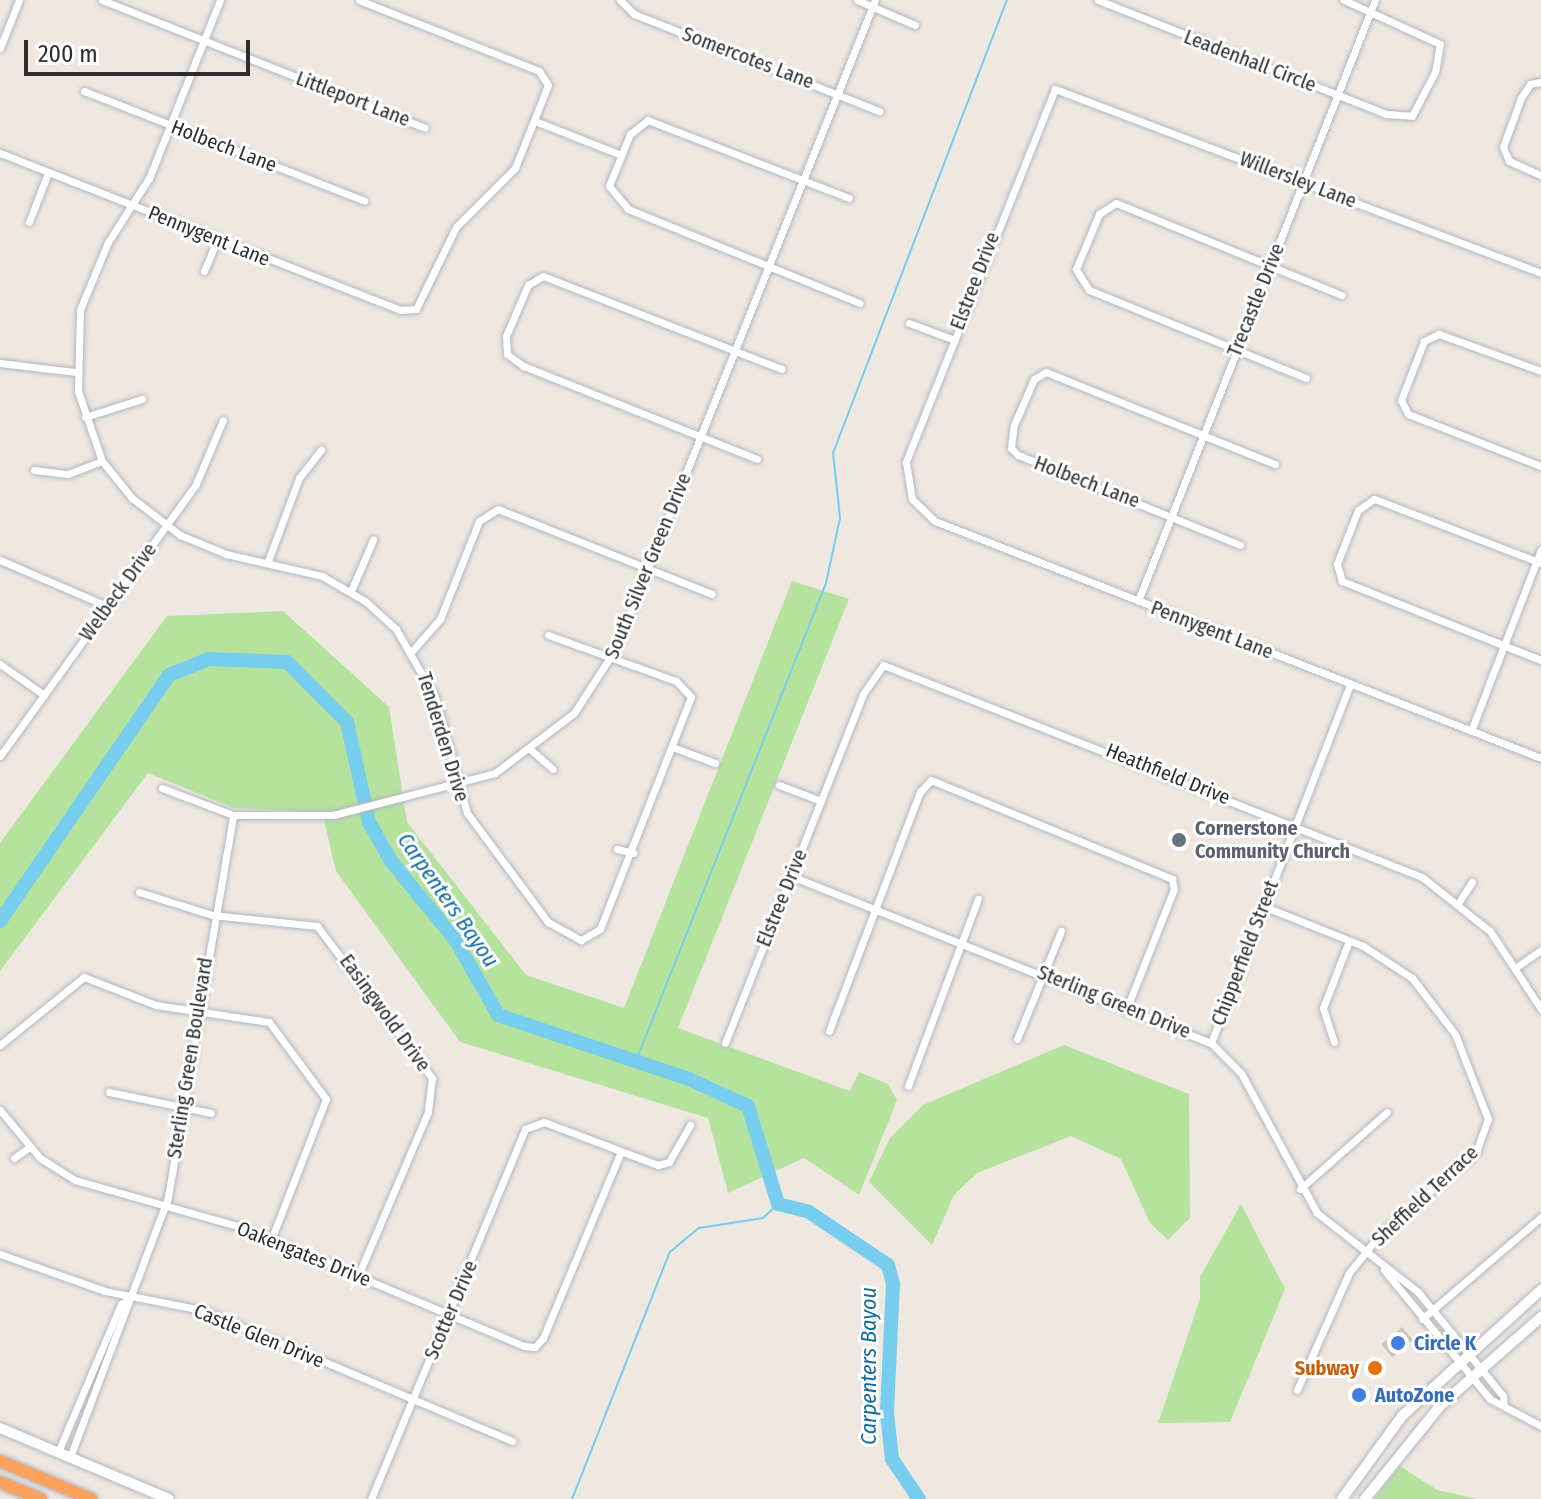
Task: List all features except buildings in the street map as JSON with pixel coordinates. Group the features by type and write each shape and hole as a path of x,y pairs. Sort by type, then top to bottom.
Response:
{"highway":[{"path":"0,1461 91,1499"},
{"path":"0,1482 41,1499"}],"main road":[{"path":"1344,1496 1402,1416 1469,1352 1541,1290"},
{"path":"1365,1499 1385,1471 1471,1378 1541,1317"},
{"path":"0,1428 169,1499"},
{"path":"1369,1459 1385,1471"}],"street":[{"path":"0,48 19,0"},
{"name":"Littleport Lane","path":"102,0 425,128"},
{"name":"Tenderden Drive","path":"220,0 171,125 134,206 94,269 77,327 76,372 85,417 102,461 165,525 206,548 306,570 351,591 412,651 435,697 457,787 467,813 555,930 581,940 595,934 634,853"},
{"path":"359,0 539,71 548,85 535,121 621,155"},
{"name":"Somercotes Lane","path":"620,0 634,14 879,111"},
{"path":"857,0 874,3 915,25"},
{"name":"Leadenhall Circle","path":"1098,0 1338,95 1403,117 1419,108 1440,44 1371,10"},
{"path":"1344,0 1371,10"},
{"name":"Trecastle Drive","path":"1138,601 1375,0"},
{"name":"South Silver Green Drive","path":"162,788 233,815 333,815 457,787 531,750 574,713 612,656 874,3"},
{"path":"1541,82 1530,84 1505,137 1509,161 1541,175"},
{"name":"Willersley Lane","path":"1055,89 1541,273"},
{"name":"Elstree Drive","path":"908,475 906,455 1055,89"},
{"name":"Holbech Lane","path":"84,91 364,201"},
{"name":"Pennygent Lane","path":"0,153 400,310 419,306 451,234 510,175 535,121"},
{"path":"849,198 660,121 634,127 609,186 617,203 767,268 860,303"},
{"path":"29,222 48,173"},
{"path":"1306,378 1237,347 1089,290 1077,279 1103,207 1116,203 1270,263 1342,295"},
{"path":"204,271 217,240"},
{"path":"757,459 513,361 506,336 523,293 537,279 555,278 782,369"},
{"path":"909,323 952,339"},
{"path":"1541,371 1448,335 1424,341 1401,400 1408,414 1541,466"},
{"path":"0,363 76,372"},
{"name":"Holbech Lane","path":"1205,430 1057,374 1039,373 1014,425 1011,448 1240,545"},
{"path":"85,417 142,399"},
{"name":"Welbeck Drive","path":"0,756 196,484 223,420"},
{"path":"1205,430 1275,464"},
{"path":"268,561 299,478 321,450"},
{"path":"34,470 68,474 102,461"},
{"name":"Pennygent Lane","path":"908,475 912,499 935,521 1541,758"},
{"path":"1539,562 1374,499 1366,502 1338,575 1541,660"},
{"path":"412,651 440,619 485,513 511,514 712,594"},
{"path":"351,591 373,540"},
{"path":"1471,731 1539,562 1541,550"},
{"path":"0,560 107,606"},
{"path":"548,635 681,683 691,696 675,748 634,853 617,849"},
{"path":"0,664 44,695"},
{"name":"Elstree Drive","path":"725,1043 878,667"},
{"name":"Heathfield Drive","path":"878,667 902,668 1413,872 1459,902 1518,966 1541,1009"},
{"name":"Chipperfield Street","path":"1211,1043 1350,684"},
{"path":"675,748 715,763"},
{"path":"531,750 553,769"},
{"path":"829,1031 920,792 931,780 1172,879 1174,889 1127,1008"},
{"path":"779,785 821,801"},
{"name":"Sterling Green Boulevard","path":"70,1457 166,1208 195,1010 233,815"},
{"name":"Sterling Green Drive","path":"791,876 876,907 1211,1043 1241,1073 1300,1189 1330,1228 1406,1281 1482,1368 1504,1406"},
{"path":"1459,902 1472,882"},
{"name":"Easingwold Drive","path":"139,892 212,915 317,926 432,1078 428,1112 358,1276"},
{"path":"908,1086 978,899"},
{"path":"1263,906 1349,941 1323,1008 1334,1042"},
{"path":"1017,1039 1061,931"},
{"name":"Sheffield Terrace","path":"1297,1390 1328,1312 1364,1254 1476,1152 1487,1129 1474,1076 1436,1004 1397,966 1349,941"},
{"path":"1518,966 1541,950"},
{"path":"0,1045 84,977 156,1005 269,1022 326,1099 271,1240"},
{"path":"109,1092 211,1113"},
{"name":"Oakengates Drive","path":"0,1110 29,1147 62,1175 271,1240 535,1347 620,1154"},
{"path":"1300,1189 1387,1112"},
{"name":"Scotter Drive","path":"371,1499 533,1123 620,1154"},
{"path":"620,1154 645,1164 669,1162 690,1125"},
{"path":"14,1158 29,1147"},
{"path":"1422,1319 1541,1217"},
{"name":"Castle Glen Drive","path":"0,1254 131,1297 202,1310 512,1441"},
{"name":"Sterling Green Drive","path":"1384,1268 1471,1378 1504,1406 1541,1426"},
{"name":"Sterling Green Boulevard","path":"58,1452 121,1304 131,1297"},
{"path":"103,1345 114,1348"}],"green space":[{"path":"792,581 849,599 678,1028 850,1091 859,1072 888,1084 897,1100 859,1195 804,1158 728,1193 708,1118 460,1042 336,871 322,812 234,808 148,773 0,971 0,843 167,616 283,611 389,707 407,822 526,975 624,1008"},
{"path":"1064,1045 1189,1094 1190,1218 1168,1240 1150,1223 1121,1159 1071,1136 977,1173 954,1195 932,1245 869,1182 890,1138 923,1105"},
{"path":"1241,1204 1285,1289 1230,1422 1158,1423 1200,1299 1200,1277"},
{"path":"1400,1466 1437,1490 1478,1499 1374,1499"}],"waterway":[{"path":"636,1061 826,583 840,518 833,453 1007,0"},
{"name":"Carpenters Bayou","path":"0,921 169,675 209,659 287,662 347,722 369,822 391,861 456,941 498,1015 689,1079 748,1106 778,1204 809,1212 888,1265 893,1284 887,1413 892,1459 919,1499"},
{"path":"572,1499 670,1252 699,1228 763,1218 778,1204"}],"place":[{"name":"Cornerstone Community Church","path":"1179,840"},
{"name":"Circle K","path":"1398,1343"},
{"name":"Subway","path":"1375,1368"},
{"name":"AutoZone","path":"1359,1395"}]}
